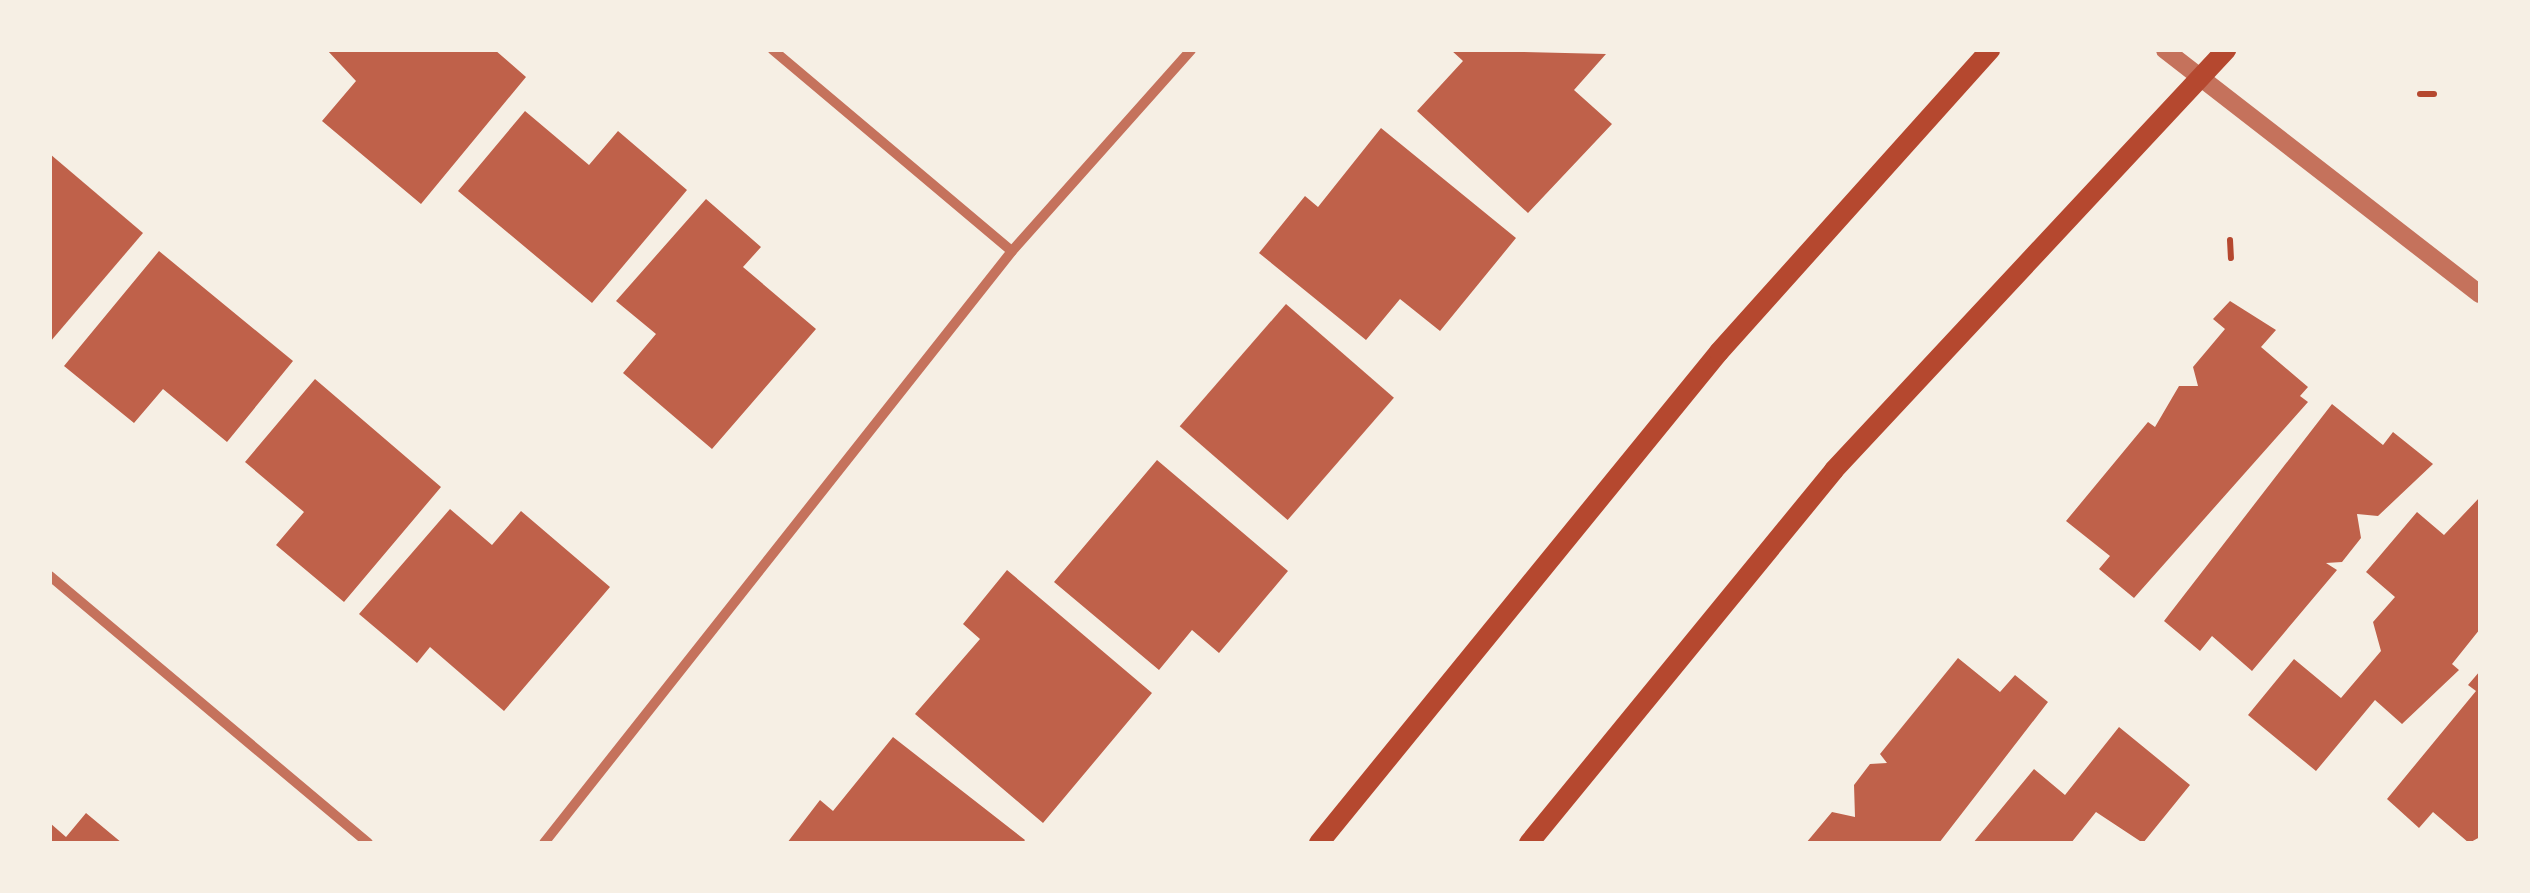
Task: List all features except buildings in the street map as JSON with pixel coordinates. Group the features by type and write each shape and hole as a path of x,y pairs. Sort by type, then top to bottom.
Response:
{"main road":[{"path":"1319,843 1719,352 1990,50"},
{"path":"1529,843 1834,470 2198,74 2226,50"}],"street":[{"path":"773,50 1012,252"},
{"path":"544,843 1012,252 1191,50"},
{"path":"2165,50 2480,294"},
{"path":"50,576 368,843"}],"path":[{"path":"2420,94 2434,94"},
{"path":"2230,240 2231,258"}]}
